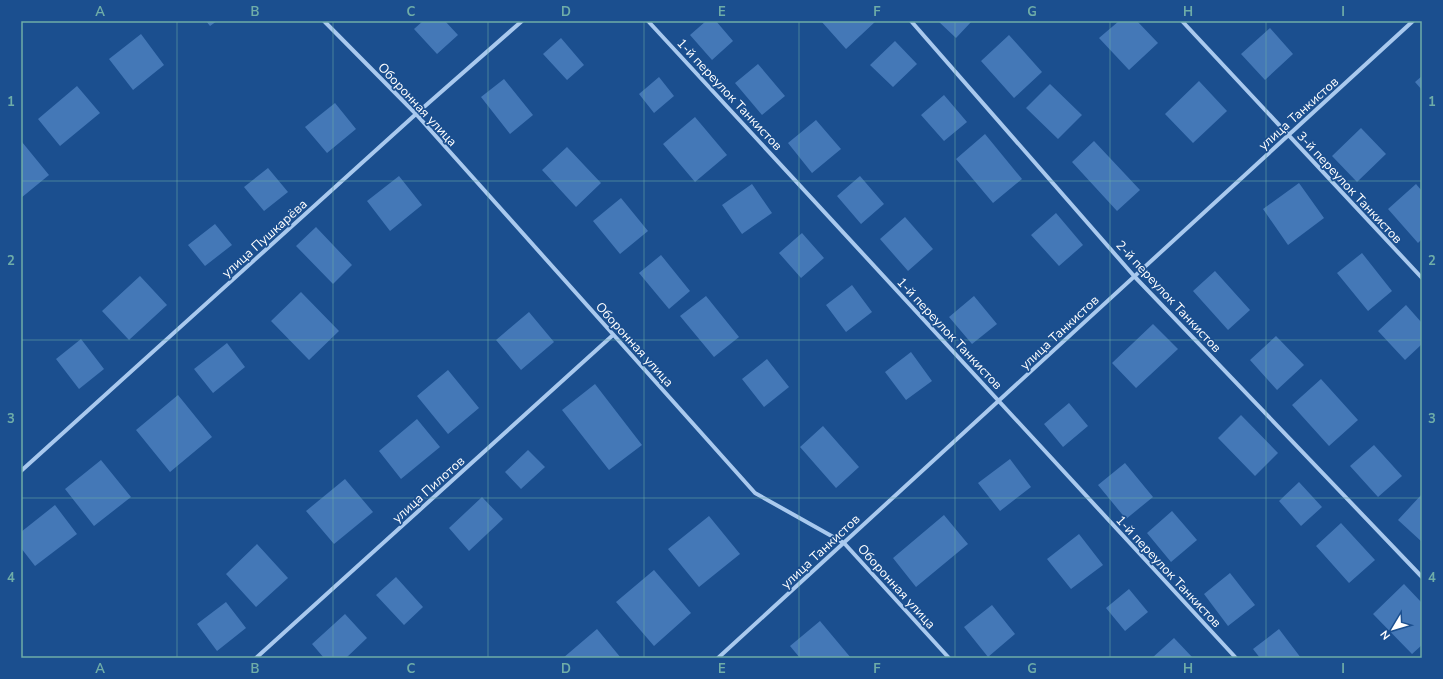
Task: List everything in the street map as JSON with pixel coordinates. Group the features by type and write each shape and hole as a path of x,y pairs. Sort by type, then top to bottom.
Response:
{"street":[{"name":"Оборонная улица","path":"324,21 416,114 755,493 844,543 949,658"},
{"name":"улица Пушкарёва","path":"21,471 416,114 522,21"},
{"name":"1-й переулок Танкистов","path":"648,21 1236,658"},
{"name":"2-й переулок Танкистов","path":"911,21 1134,276 1422,577"},
{"name":"3-й переулок Танкистов","path":"1182,21 1422,278"},
{"name":"улица Танкистов","path":"718,658 1413,21"},
{"name":"улица Пилотов","path":"256,658 613,335"}],"building":[{"path":"206,21 217,21 210,26"},
{"path":"423,21 445,21 458,35 437,54 414,29"},
{"path":"706,21 716,21 733,41 712,60 690,35"},
{"path":"821,21 876,21 846,49"},
{"path":"938,21 972,21 956,38"},
{"path":"1119,21 1137,21 1158,43 1129,70 1099,38"},
{"path":"1270,28 1293,54 1265,80 1241,54"},
{"path":"141,34 164,65 133,90 109,59"},
{"path":"1009,35 1042,72 1014,98 981,61"},
{"path":"561,38 584,65 567,80 543,54"},
{"path":"895,41 917,64 893,87 870,65"},
{"path":"758,64 785,96 762,115 735,83"},
{"path":"1422,76 1422,90 1415,82"},
{"path":"659,77 674,96 654,113 639,94"},
{"path":"504,79 533,115 510,134 481,97"},
{"path":"1199,81 1227,111 1193,143 1165,114"},
{"path":"1050,84 1082,115 1058,139 1026,108"},
{"path":"77,86 100,113 60,146 38,119"},
{"path":"944,95 967,122 944,141 921,115"},
{"path":"335,103 356,129 327,153 305,127"},
{"path":"695,117 727,155 695,182 663,144"},
{"path":"816,120 841,149 812,173 788,143"},
{"path":"1361,128 1386,154 1357,182 1332,156"},
{"path":"985,134 1022,179 993,203 956,159"},
{"path":"1094,141 1140,190 1117,211 1072,162"},
{"path":"22,142 49,175 21,198 21,143"},
{"path":"567,147 601,183 576,207 542,170"},
{"path":"268,168 288,192 264,211 244,187"},
{"path":"399,176 422,205 390,231 367,201"},
{"path":"860,176 884,204 861,224 837,196"},
{"path":"1299,183 1324,218 1288,245 1263,209"},
{"path":"752,184 772,213 742,234 722,205"},
{"path":"1416,184 1422,191 1422,239 1418,243 1388,209"},
{"path":"621,198 648,231 620,254 593,221"},
{"path":"1056,213 1083,245 1059,266 1031,235"},
{"path":"905,217 933,249 908,271 880,239"},
{"path":"215,224 232,245 205,266 188,245"},
{"path":"316,227 352,265 333,284 296,246"},
{"path":"802,233 824,258 801,278 779,253"},
{"path":"1362,253 1392,291 1368,311 1337,273"},
{"path":"661,255 690,291 669,309 639,273"},
{"path":"1215,271 1250,310 1228,330 1193,291"},
{"path":"140,276 167,305 129,340 102,311"},
{"path":"852,285 872,312 846,332 826,305"},
{"path":"301,292 339,331 309,360 271,321"},
{"path":"706,296 739,337 714,357 680,316"},
{"path":"974,296 997,324 972,344 949,317"},
{"path":"1406,305 1422,323 1422,344 1405,360 1378,331"},
{"path":"529,312 554,342 521,370 496,340"},
{"path":"1153,324 1178,349 1136,388 1112,363"},
{"path":"1276,336 1304,365 1277,390 1250,360"},
{"path":"81,339 104,369 79,389 56,359"},
{"path":"227,343 245,367 213,393 194,369"},
{"path":"911,352 932,381 906,400 885,372"},
{"path":"767,359 789,387 764,407 742,379"},
{"path":"448,370 479,408 448,434 417,396"},
{"path":"1321,379 1358,420 1329,446 1292,405"},
{"path":"595,384 642,445 609,470 562,410"},
{"path":"178,395 212,437 170,472 136,430"},
{"path":"1069,403 1088,426 1063,447 1044,424"},
{"path":"1241,415 1278,453 1255,476 1218,438"},
{"path":"417,419 440,447 401,479 379,451"},
{"path":"823,426 859,467 836,488 800,447"},
{"path":"1374,445 1402,476 1378,497 1350,466"},
{"path":"528,450 545,467 521,489 505,472"},
{"path":"1010,459 1031,487 1000,511 978,483"},
{"path":"101,460 131,497 94,526 65,489"},
{"path":"1125,463 1153,497 1126,519 1098,485"},
{"path":"345,479 373,512 334,544 306,511"},
{"path":"1299,482 1322,507 1301,526 1279,501"},
{"path":"1422,494 1422,542 1398,520"},
{"path":"482,497 503,519 469,551 449,528"},
{"path":"55,505 77,534 35,566 21,548 21,532"},
{"path":"1172,511 1197,540 1171,562 1147,533"},
{"path":"944,515 968,544 916,587 893,558"},
{"path":"709,516 740,554 699,587 668,549"},
{"path":"1341,523 1375,560 1349,583 1316,546"},
{"path":"1079,534 1103,565 1071,589 1047,559"},
{"path":"257,544 288,578 256,607 226,574"},
{"path":"654,570 691,613 654,646 616,602"},
{"path":"1230,573 1255,605 1228,626 1204,594"},
{"path":"396,577 423,607 404,625 376,595"},
{"path":"1404,584 1422,603 1422,645 1412,654 1373,614"},
{"path":"1129,589 1148,612 1125,631 1106,608"},
{"path":"226,602 246,628 217,651 197,624"},
{"path":"992,605 1015,634 988,657 964,627"},
{"path":"345,614 367,638 346,658 324,658 312,644"},
{"path":"820,621 851,658 800,658 790,646"},
{"path":"597,629 621,658 563,658"},
{"path":"1279,629 1301,658 1260,658 1253,649"},
{"path":"1174,638 1193,658 1152,658"}]}
